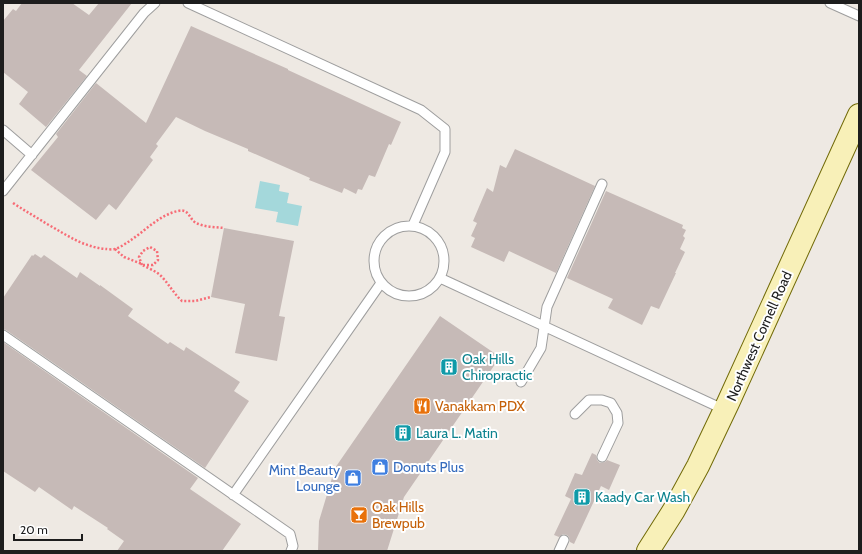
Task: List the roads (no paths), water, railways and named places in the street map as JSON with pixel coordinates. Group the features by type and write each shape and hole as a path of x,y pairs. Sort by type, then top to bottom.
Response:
{"main road":[{"name":"Northwest Cornell Road","path":"648,551 674,510 698,466 859,115"}],"lane":[{"path":"3,191 144,13 155,3"},
{"path":"188,3 421,110 444,129 445,152 413,225"},
{"path":"830,3 859,16"},
{"path":"3,130 32,155"},
{"path":"521,382 541,348 547,306 602,184"},
{"path":"413,225 427,230 437,239 443,251 444,265 440,278 431,289 419,295 405,296 392,292 381,283 375,270 374,257 378,243 387,233 400,227 413,225"},
{"path":"440,278 725,410"},
{"path":"234,495 381,283"},
{"path":"3,335 290,534 293,546 291,551"},
{"path":"575,414 589,400 602,400 611,403 617,413 618,423 602,457"},
{"path":"559,551 564,540"}],"water":[{"path":"260,181 280,185 279,191 289,193 287,203 302,206 298,226 276,222 278,212 255,208"}],"place":[{"name":"Oak Hills Chiropractic","path":"449,367"},
{"name":"Vanakkam PDX","path":"422,406"},
{"name":"Laura L. Matin","path":"403,433"},
{"name":"Donuts Plus","path":"380,467"},
{"name":"Mint Beauty Lounge","path":"353,478"},
{"name":"Kaady Car Wash","path":"582,497"},
{"name":"Oak Hills Brewpub","path":"359,515"}]}
